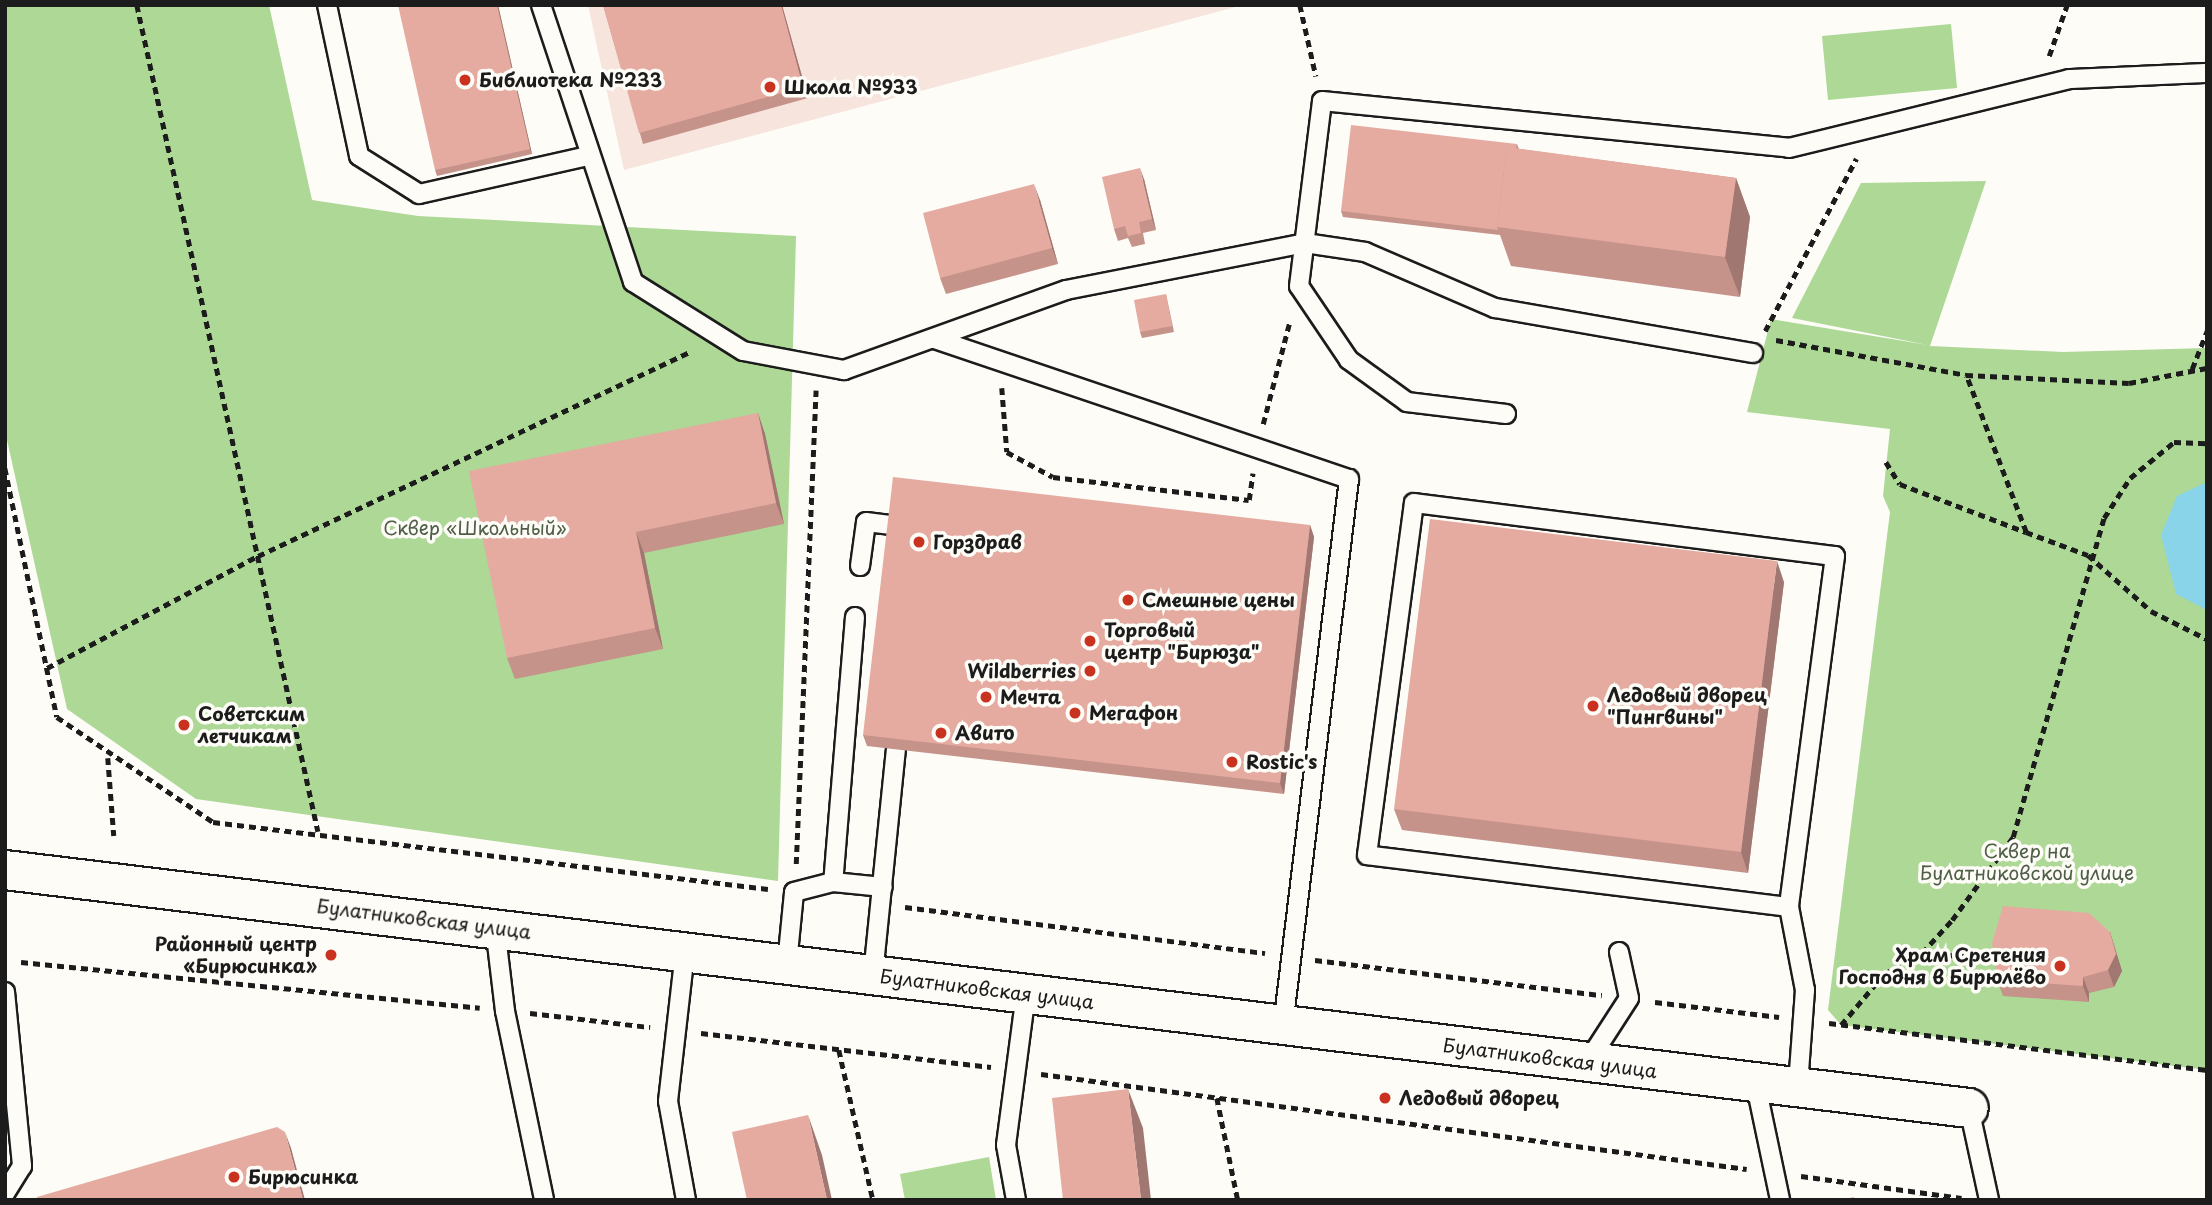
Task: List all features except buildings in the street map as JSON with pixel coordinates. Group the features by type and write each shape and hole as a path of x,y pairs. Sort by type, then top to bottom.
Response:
{"street":[{"name":"Булатниковская улица","path":"5,870 1969,1108"}],"lane":[{"path":"327,5 359,156 419,194 587,156"},
{"path":"541,5 587,156 633,282 743,351 844,370 1066,290 1306,243 1365,252 1495,308 1753,353"},
{"path":"1506,414 1407,402 1349,360 1299,286 1322,101 1789,148 2068,79 2207,73"},
{"path":"935,339 1349,479 1283,1026"},
{"path":"1789,907 1367,855 1414,503 1835,556 1789,907 1805,990 1798,1086"},
{"path":"860,566 866,522 892,525"},
{"path":"833,882 855,617"},
{"path":"873,975 896,750"},
{"path":"787,964 794,892 833,882 882,895"},
{"path":"495,928 505,1011 544,1200"},
{"path":"685,952 668,1101 686,1200"},
{"path":"1587,1063 1629,998 1619,952"},
{"path":"5,993 13,1167 5,1192"},
{"path":"1016,1200 1006,1144 1026,994"},
{"path":"1755,1081 1780,1200"},
{"path":"1969,1108 1989,1200"}],"path":[{"path":"137,5 318,831"},
{"path":"1300,5 1322,101"},
{"path":"2038,87 2067,5"},
{"path":"1872,128 1762,337 1966,375 2129,383 2207,368"},
{"path":"1000,362 1007,452 1053,477 1249,500 1256,448 1299,286"},
{"path":"2192,370 2207,331"},
{"path":"47,668 258,556 721,337"},
{"path":"5,468 57,717 108,757 213,822 318,831 794,892 817,365"},
{"path":"1966,375 2026,532"},
{"path":"1841,1025 1884,974 1922,953 1986,881 2013,837 2088,555 2130,478 2174,442 2207,443"},
{"path":"1886,462 1900,484 2088,555 2151,611 2207,639"},
{"path":"108,757 114,836"},
{"path":"882,895 1292,957 2207,1070"},
{"path":"1922,953 1998,959"},
{"path":"21,962 57,965"},
{"path":"839,1050 873,1200"},
{"path":"1217,1098 1238,1200"}],"shaded area":[{"name":"Школа №933","path":"588,5 1243,5 624,170"}],"green space":[{"name":"Сквер «Школьный»","path":"5,5 269,5 312,200 418,216 796,236 778,881 196,799 67,709 5,431"},
{"path":"1951,24 1957,88 1828,100 1822,36"},
{"name":"Сквер на Булатниковской улице","path":"1986,181 1930,346 2063,352 2207,348 2207,1070 1841,1025 1828,1010 1890,512 1883,496 1890,429 1747,412 1771,319 1928,345 1792,318 1861,183"},
{"path":"989,1157 996,1200 905,1200 900,1174"}],"water":[{"path":"2207,482 2207,610 2176,594 2161,535 2177,496"}],"place":[{"name":"Библиотека №233","path":"465,80"},
{"name":"Школа №933","path":"770,87"},
{"name":"Горздрав","path":"919,542"},
{"name":"Смешные цены","path":"1128,600"},
{"name":"Торговый центр \"Бирюза\"","path":"1090,641"},
{"name":"Wildberries","path":"1090,671"},
{"name":"Мечта","path":"986,697"},
{"name":"Ледовый дворец \"Пингвины\"","path":"1593,706"},
{"name":"Мегафон","path":"1075,713"},
{"name":"Cоветским летчикам","path":"184,725"},
{"name":"Авито","path":"941,733"},
{"name":"Rostic's","path":"1232,762"},
{"name":"Районный центр «Бирюсинка»","path":"331,955"},
{"name":"Храм Сретения Господня в Бирюлёво","path":"2060,966"},
{"name":"Ледовый дворец","path":"1385,1098"},
{"name":"Бирюсинка","path":"234,1177"}]}
